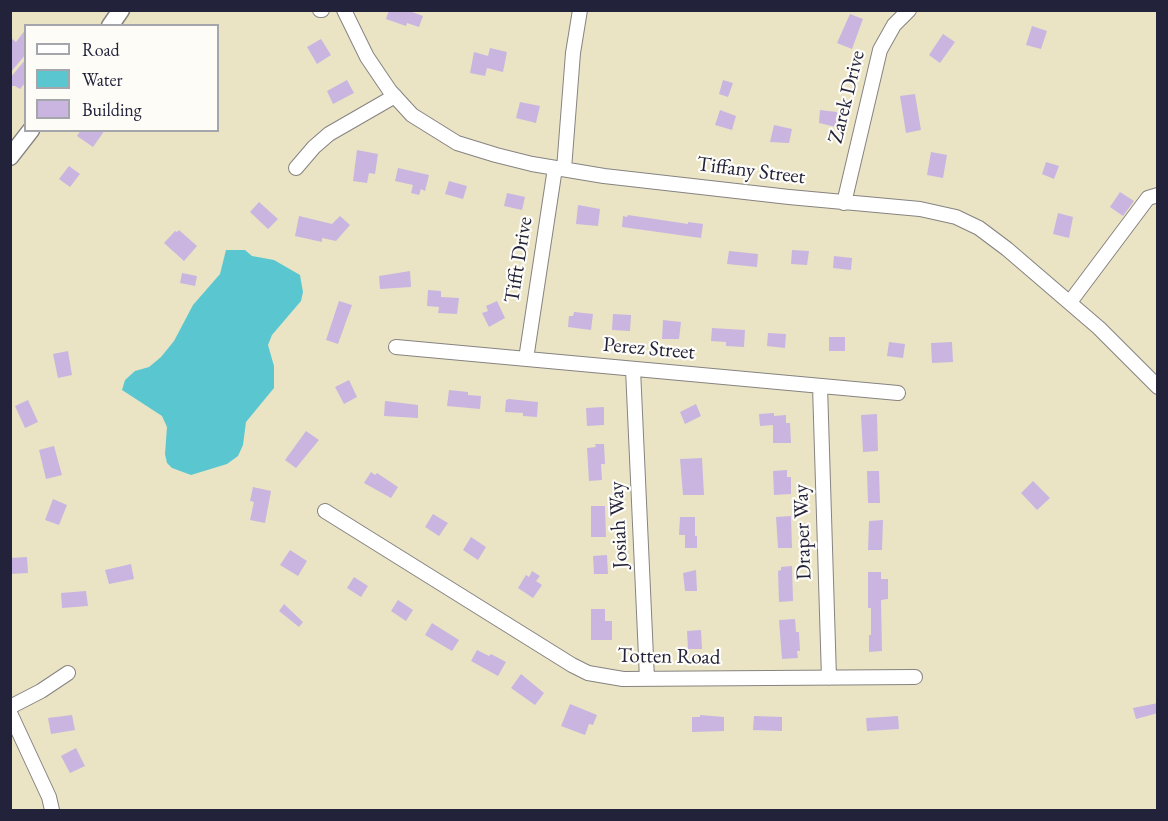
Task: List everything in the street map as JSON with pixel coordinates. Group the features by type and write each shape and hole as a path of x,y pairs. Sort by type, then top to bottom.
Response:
{"main road":[{"path":"111,24 121,10"},
{"path":"10,157 29,132"}],"street":[{"name":"Tiffany Street","path":"344,10 381,80 420,120 458,143 496,155 604,176 933,211 968,222 993,237 1070,302 1158,387"},
{"name":"Tifft Drive","path":"526,358 559,168 580,10"},
{"name":"Zarek Drive","path":"844,203 880,50 894,25 909,10"},
{"path":"296,168 329,134 395,96"},
{"path":"1070,302 1148,198 1158,195"},
{"name":"Perez Street","path":"396,347 898,393"},
{"name":"Josiah Way","path":"633,369 647,679"},
{"name":"Draper Way","path":"820,386 829,678"},
{"name":"Totten Road","path":"325,512 588,673 606,677 647,679 915,677"},
{"path":"10,707 41,691 68,673"},
{"path":"10,713 49,797 52,810"}],"water":[{"path":"226,250 245,250 252,256 274,260 300,275 303,292 301,301 272,335 268,345 274,366 274,388 246,422 243,445 238,456 227,464 191,475 172,468 167,463 165,454 167,427 162,416 122,390 125,380 135,371 149,367 174,341 193,305 220,274"}],"building":[{"path":"389,10 407,10 423,16 419,27 407,23 406,26 386,19"},
{"path":"850,14 863,19 852,49 837,43"},
{"path":"1032,26 1047,31 1041,49 1026,45"},
{"path":"24,32 24,56 10,73 10,37 16,42"},
{"path":"943,34 955,42 940,63 929,55"},
{"path":"321,39 331,55 317,64 307,47"},
{"path":"490,48 507,52 503,72 487,68 485,76 470,73 474,52 488,56"},
{"path":"24,61 24,84 20,89 10,86 10,78"},
{"path":"347,80 354,93 333,104 327,91"},
{"path":"723,80 733,83 728,97 719,94"},
{"path":"915,94 921,130 906,133 900,96"},
{"path":"520,102 540,106 536,123 516,118"},
{"path":"720,110 736,116 732,130 715,125"},
{"path":"820,110 837,112 836,127 819,123"},
{"path":"774,125 792,129 789,143 770,142"},
{"path":"80,132 104,132 93,147 77,136"},
{"path":"357,150 378,154 375,174 369,173 367,183 353,181"},
{"path":"931,152 947,155 943,178 927,175"},
{"path":"1046,162 1059,166 1054,179 1042,174"},
{"path":"69,166 80,174 70,187 59,179"},
{"path":"398,168 429,175 425,191 421,189 419,195 411,193 413,185 395,181"},
{"path":"449,181 467,186 463,199 445,194"},
{"path":"1120,192 1134,201 1123,216 1110,207"},
{"path":"507,193 525,197 522,210 504,206"},
{"path":"259,202 278,219 268,229 250,212"},
{"path":"578,205 600,209 598,226 576,224"},
{"path":"1058,213 1073,217 1069,238 1053,234"},
{"path":"299,216 332,224 340,216 350,225 336,241 322,238 322,242 295,236"},
{"path":"623,216 703,224 701,238 622,227"},
{"path":"179,230 197,246 184,261 164,243 175,231"},
{"path":"792,250 809,251 807,265 791,264"},
{"path":"729,251 758,254 757,267 727,264"},
{"path":"834,256 852,258 851,270 833,268"},
{"path":"410,271 411,287 380,289 379,276"},
{"path":"182,273 197,276 195,286 180,283"},
{"path":"428,290 441,291 441,297 459,298 457,314 438,313 439,307 427,306"},
{"path":"339,301 352,305 338,344 326,340"},
{"path":"497,301 505,318 489,327 482,313 488,311 486,306"},
{"path":"574,312 593,314 591,330 568,327 569,316 573,316"},
{"path":"613,314 631,315 630,331 612,330"},
{"path":"663,320 681,322 679,339 662,339"},
{"path":"712,328 745,330 744,347 726,346 726,342 711,341"},
{"path":"768,333 786,334 785,348 767,346"},
{"path":"829,337 845,337 845,351 829,351"},
{"path":"889,342 905,344 903,358 887,356"},
{"path":"952,342 953,362 932,363 931,343"},
{"path":"68,351 72,375 58,378 53,354"},
{"path":"349,380 357,397 344,404 335,387"},
{"path":"449,390 481,396 480,409 447,406"},
{"path":"28,400 38,422 25,428 15,406"},
{"path":"506,400 538,402 537,417 505,412"},
{"path":"385,401 418,405 418,418 384,416"},
{"path":"696,404 701,416 685,424 680,412"},
{"path":"604,407 604,425 587,426 586,408"},
{"path":"774,413 774,416 786,415 786,423 790,423 791,443 773,443 773,425 760,426 759,414"},
{"path":"877,414 878,451 863,452 861,415"},
{"path":"306,431 319,440 296,468 285,460"},
{"path":"595,444 604,444 605,464 601,464 602,480 589,481 587,448 596,447"},
{"path":"54,446 62,475 46,479 39,450"},
{"path":"702,458 704,495 683,495 680,459"},
{"path":"787,470 787,477 791,477 791,494 774,495 773,471"},
{"path":"867,471 879,471 880,503 868,503"},
{"path":"371,472 375,475 377,473 398,487 391,498 364,483"},
{"path":"1033,481 1050,498 1037,510 1021,493"},
{"path":"253,487 271,491 265,523 250,520 254,502 250,501"},
{"path":"53,499 67,505 59,525 45,520"},
{"path":"591,506 605,506 606,537 591,537"},
{"path":"433,514 448,523 439,536 425,527"},
{"path":"791,516 792,548 778,548 776,517"},
{"path":"680,517 695,517 697,548 685,548 685,535 679,535"},
{"path":"883,520 882,550 868,550 869,521"},
{"path":"471,537 486,547 478,560 463,550"},
{"path":"290,550 307,561 298,576 280,565"},
{"path":"607,555 608,574 594,574 593,556"},
{"path":"27,557 28,573 10,574 10,558"},
{"path":"131,564 134,579 109,584 105,570"},
{"path":"792,566 793,601 779,602 778,571 781,567"},
{"path":"696,570 697,591 685,591 683,573"},
{"path":"532,571 540,576 536,581 542,585 533,598 518,588 526,575 529,577"},
{"path":"868,572 881,572 881,579 888,579 888,599 881,600 882,651 869,652 871,608 868,608"},
{"path":"354,577 368,586 361,597 347,588"},
{"path":"86,591 88,606 62,608 61,593"},
{"path":"398,600 413,610 406,621 391,611"},
{"path":"284,604 303,622 299,627 279,611"},
{"path":"591,609 605,609 605,621 612,621 612,640 591,640"},
{"path":"795,619 796,632 799,632 798,658 782,659 779,620"},
{"path":"432,623 459,640 452,651 425,635"},
{"path":"701,630 702,649 688,649 687,631"},
{"path":"477,650 506,662 498,676 471,661"},
{"path":"521,674 544,693 535,705 511,688"},
{"path":"1158,703 1158,713 1136,719 1133,708"},
{"path":"570,704 597,715 593,725 589,724 585,735 561,726"},
{"path":"72,715 75,730 51,734 48,718"},
{"path":"700,715 724,717 724,731 692,732 692,717 700,717"},
{"path":"754,716 782,717 782,731 753,730"},
{"path":"898,716 899,729 867,731 866,718"},
{"path":"76,748 85,766 70,773 61,756"}]}
